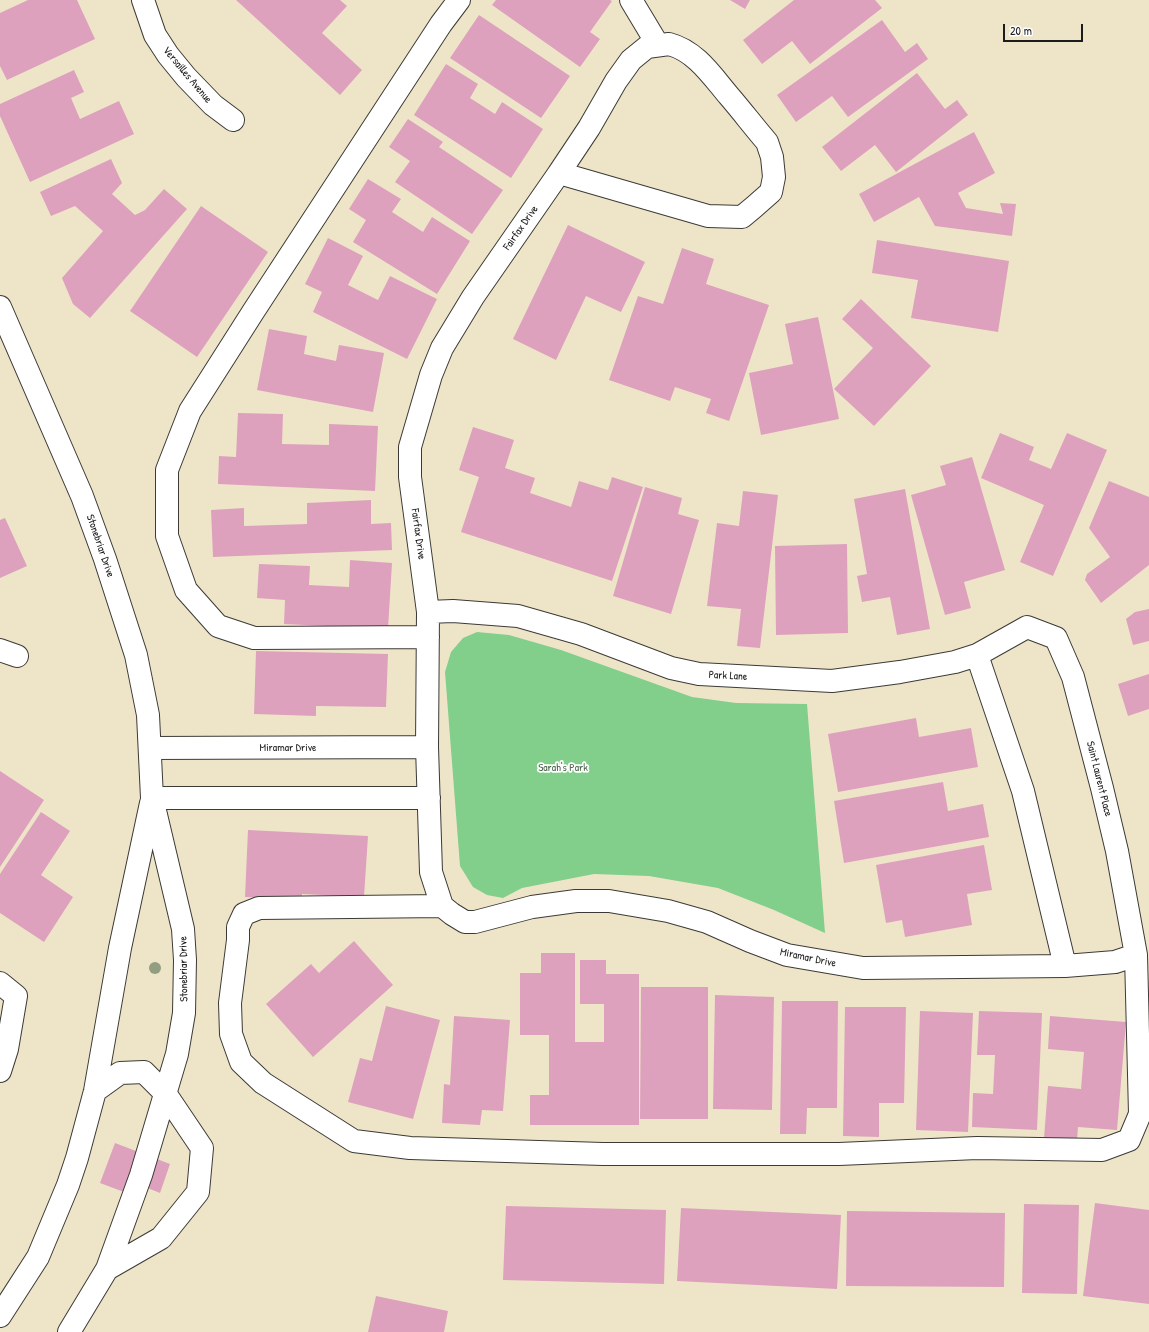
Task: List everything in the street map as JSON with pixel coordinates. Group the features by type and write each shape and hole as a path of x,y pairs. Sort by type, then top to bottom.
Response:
{"street":[{"name":"Versailles Avenue","path":"143,0 155,35 168,55 186,78 213,105 233,120"},
{"path":"428,637 254,638 218,626 186,590 168,536 167,470 190,412 253,312 441,24 459,0"},
{"path":"631,0 658,46"},
{"name":"Fairfax Drive","path":"442,906 431,872 427,747 428,612 410,478 410,447 432,375 442,348 473,297 589,128 616,81 631,60 646,47 669,44 679,47 692,55 706,68 767,142 772,156 774,177 771,192 742,217 708,216 559,173"},
{"name":"Stonebriar Drive","path":"0,308 82,496 105,559 136,655 148,715 152,798 183,929 186,960 184,1013 177,1054 141,1175 107,1269 69,1332"},
{"name":"Park Lane","path":"428,612 453,610 518,616 581,634 670,668 699,674 832,680 900,672 955,662 977,655 1027,627"},
{"name":"Saint Laurent Place","path":"442,906 259,908 244,914 238,927 238,940 230,1003 231,1034 241,1062 263,1083 354,1142 410,1148 603,1154 839,1154 977,1148 1102,1150 1129,1140 1140,1114 1136,955 1117,851 1073,677 1056,638 1027,627"},
{"path":"977,655 1023,791 1065,966"},
{"name":"Miramar Drive","path":"150,748 427,747"},
{"path":"152,798 429,798"},
{"name":"Stonebriar Drive","path":"0,1316 38,1257 68,1185 95,1091 120,948 152,798"},
{"name":"Miramar Drive","path":"442,906 465,922 475,922 532,907 576,901 609,901 668,911 700,920 787,955 863,968 1065,966 1115,962 1136,955"},
{"path":"0,983 16,996 7,1049 0,1071"},
{"name":"Stonebriar Drive","path":"95,1091 120,1073 144,1072 165,1093 202,1148 198,1192 162,1238 107,1269"}],"green space":[{"name":"Sarah's Park","path":"477,632 509,635 561,650 692,697 736,703 807,704 825,933 774,910 718,888 649,876 594,874 522,888 503,898 487,895 473,887 460,866 445,672 451,652 463,638"}],"building":[{"path":"28,0 77,0 95,39 7,80 0,66 0,13"},
{"path":"236,0 340,0 347,6 322,33 362,70 340,95"},
{"path":"496,0 612,1 590,32 600,39 580,67 492,5"},
{"path":"730,0 750,0 745,9"},
{"path":"794,0 875,0 882,8 810,64 792,41 762,64 743,40"},
{"path":"479,15 570,76 541,118 450,58"},
{"path":"882,20 905,52 917,43 928,59 848,117 832,96 796,122 777,95"},
{"path":"446,64 478,84 470,98 495,114 502,102 543,129 511,178 414,115"},
{"path":"74,70 84,92 71,98 80,119 119,101 134,134 30,182 0,116 0,104"},
{"path":"917,73 945,109 957,100 968,115 896,172 875,145 841,171 822,147"},
{"path":"408,119 443,142 439,147 503,190 472,234 395,182 410,161 389,147"},
{"path":"974,132 995,173 958,193 966,208 1003,214 1000,203 1016,204 1012,236 935,226 919,197 874,222 859,194"},
{"path":"111,159 122,183 112,194 135,215 145,210 164,189 187,209 90,318 73,304 62,278 103,231 75,206 51,216 40,192"},
{"path":"368,179 401,199 392,212 423,232 432,217 470,241 437,294 353,242 366,220 349,209"},
{"path":"201,206 268,252 197,357 130,311"},
{"path":"568,225 645,262 621,312 586,296 556,360 513,339"},
{"path":"328,238 363,256 348,285 378,300 390,276 437,299 407,359 313,312 322,292 305,284"},
{"path":"877,240 1009,261 998,332 911,318 918,280 872,273"},
{"path":"682,248 714,259 706,284 769,305 729,421 706,413 711,399 675,387 670,401 609,380 638,296 663,304"},
{"path":"861,299 931,366 874,426 834,389 873,348 842,319"},
{"path":"818,317 839,419 761,435 749,373 793,364 785,324"},
{"path":"269,329 307,336 304,354 336,361 339,345 384,353 373,412 257,390"},
{"path":"238,413 283,414 282,444 329,445 329,424 378,426 375,491 218,484 219,456 236,457"},
{"path":"473,427 514,440 505,468 535,478 530,493 571,507 579,481 608,490 612,477 643,487 612,581 461,532 479,477 459,470"},
{"path":"1000,433 1034,447 1029,460 1051,469 1067,433 1107,450 1053,576 1020,562 1044,505 981,478"},
{"path":"972,457 1005,570 964,582 971,608 945,615 911,495 946,485 940,466"},
{"path":"1109,481 1149,497 1149,565 1101,603 1085,580 1087,574 1110,557 1089,528"},
{"path":"645,487 682,498 678,514 699,520 671,614 613,596"},
{"path":"905,489 930,629 897,635 890,597 862,602 857,576 867,574 854,499"},
{"path":"743,491 778,495 760,648 737,646 741,609 707,606 717,523 739,526"},
{"path":"371,500 371,524 391,523 392,550 213,557 211,510 244,508 244,526 307,524 307,503"},
{"path":"5,518 27,566 0,578 0,520"},
{"path":"847,544 848,633 776,635 775,546"},
{"path":"350,560 392,563 388,629 284,624 285,600 257,598 259,564 310,566 309,585 349,587"},
{"path":"1149,609 1149,641 1133,645 1126,619 1135,612"},
{"path":"256,651 388,654 386,707 316,706 316,716 254,714"},
{"path":"1149,674 1149,709 1128,716 1118,684"},
{"path":"916,718 919,737 971,728 978,767 838,792 828,734"},
{"path":"0,771 44,800 0,867"},
{"path":"943,782 948,811 983,804 989,837 844,863 834,801"},
{"path":"41,812 70,831 41,875 73,897 44,942 0,913 0,874"},
{"path":"248,830 368,836 364,897 302,894 302,899 245,897"},
{"path":"984,845 992,890 967,894 972,925 905,937 902,920 886,923 876,865"},
{"path":"354,941 393,985 313,1057 266,1004 311,964 319,973"},
{"path":"541,953 575,953 575,1042 604,1042 604,1004 580,1004 580,960 606,960 606,974 639,974 639,1125 530,1125 530,1095 549,1095 549,1035 520,1035 520,973 541,973"},
{"path":"641,987 708,987 708,1119 640,1119"},
{"path":"715,995 774,997 772,1110 713,1109"},
{"path":"782,1001 838,1001 837,1108 807,1108 806,1134 780,1134"},
{"path":"386,1006 440,1020 413,1119 348,1102 360,1058 372,1061"},
{"path":"845,1007 906,1007 904,1103 879,1103 879,1137 843,1136"},
{"path":"920,1011 973,1013 968,1132 916,1130"},
{"path":"979,1011 1042,1013 1037,1130 972,1127 973,1093 993,1094 995,1055 977,1055"},
{"path":"454,1016 510,1020 503,1111 482,1110 480,1125 442,1123 444,1084 450,1085"},
{"path":"1050,1016 1126,1022 1117,1130 1078,1127 1077,1140 1044,1138 1048,1086 1081,1089 1084,1052 1048,1049"},
{"path":"115,1143 170,1164 160,1193 128,1180 124,1192 100,1183"},
{"path":"1095,1203 1149,1210 1149,1304 1083,1296"},
{"path":"1024,1204 1079,1205 1077,1294 1022,1293"},
{"path":"506,1206 666,1210 664,1284 503,1280"},
{"path":"681,1208 841,1215 837,1289 677,1281"},
{"path":"847,1211 1005,1213 1004,1287 846,1286"},
{"path":"376,1296 448,1311 444,1332 368,1332"}]}
